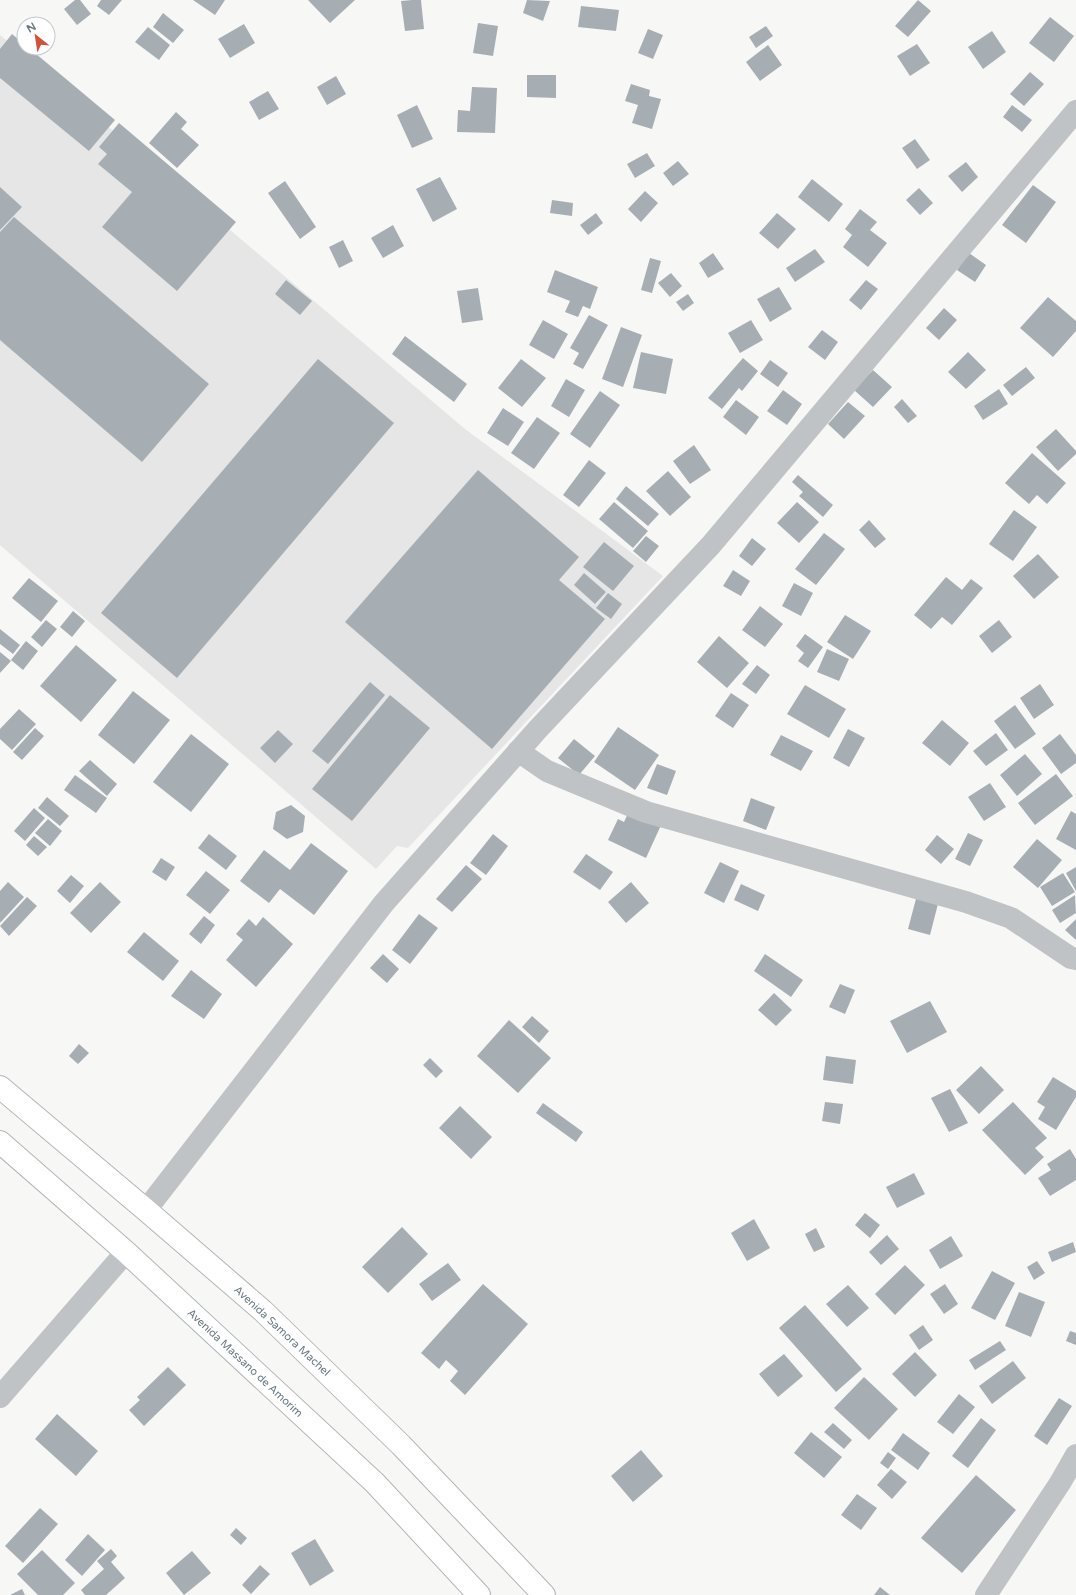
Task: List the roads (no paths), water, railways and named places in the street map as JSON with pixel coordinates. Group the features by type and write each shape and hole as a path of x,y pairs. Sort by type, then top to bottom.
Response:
{"highway":[{"name":"Avenida Samora Machel","path":"0,1087 146,1210 262,1311 396,1440 544,1595"},
{"name":"Avenida Massano de Amorim","path":"0,1142 126,1252 375,1483 479,1595"}],"street":[{"path":"146,1210 384,903 518,751 711,545 1076,111"},
{"path":"518,751 547,771 646,812 959,900 1012,918 1071,958 1076,959"},
{"path":"0,1397 126,1252"},
{"path":"986,1595 1060,1483 1076,1455"}]}
